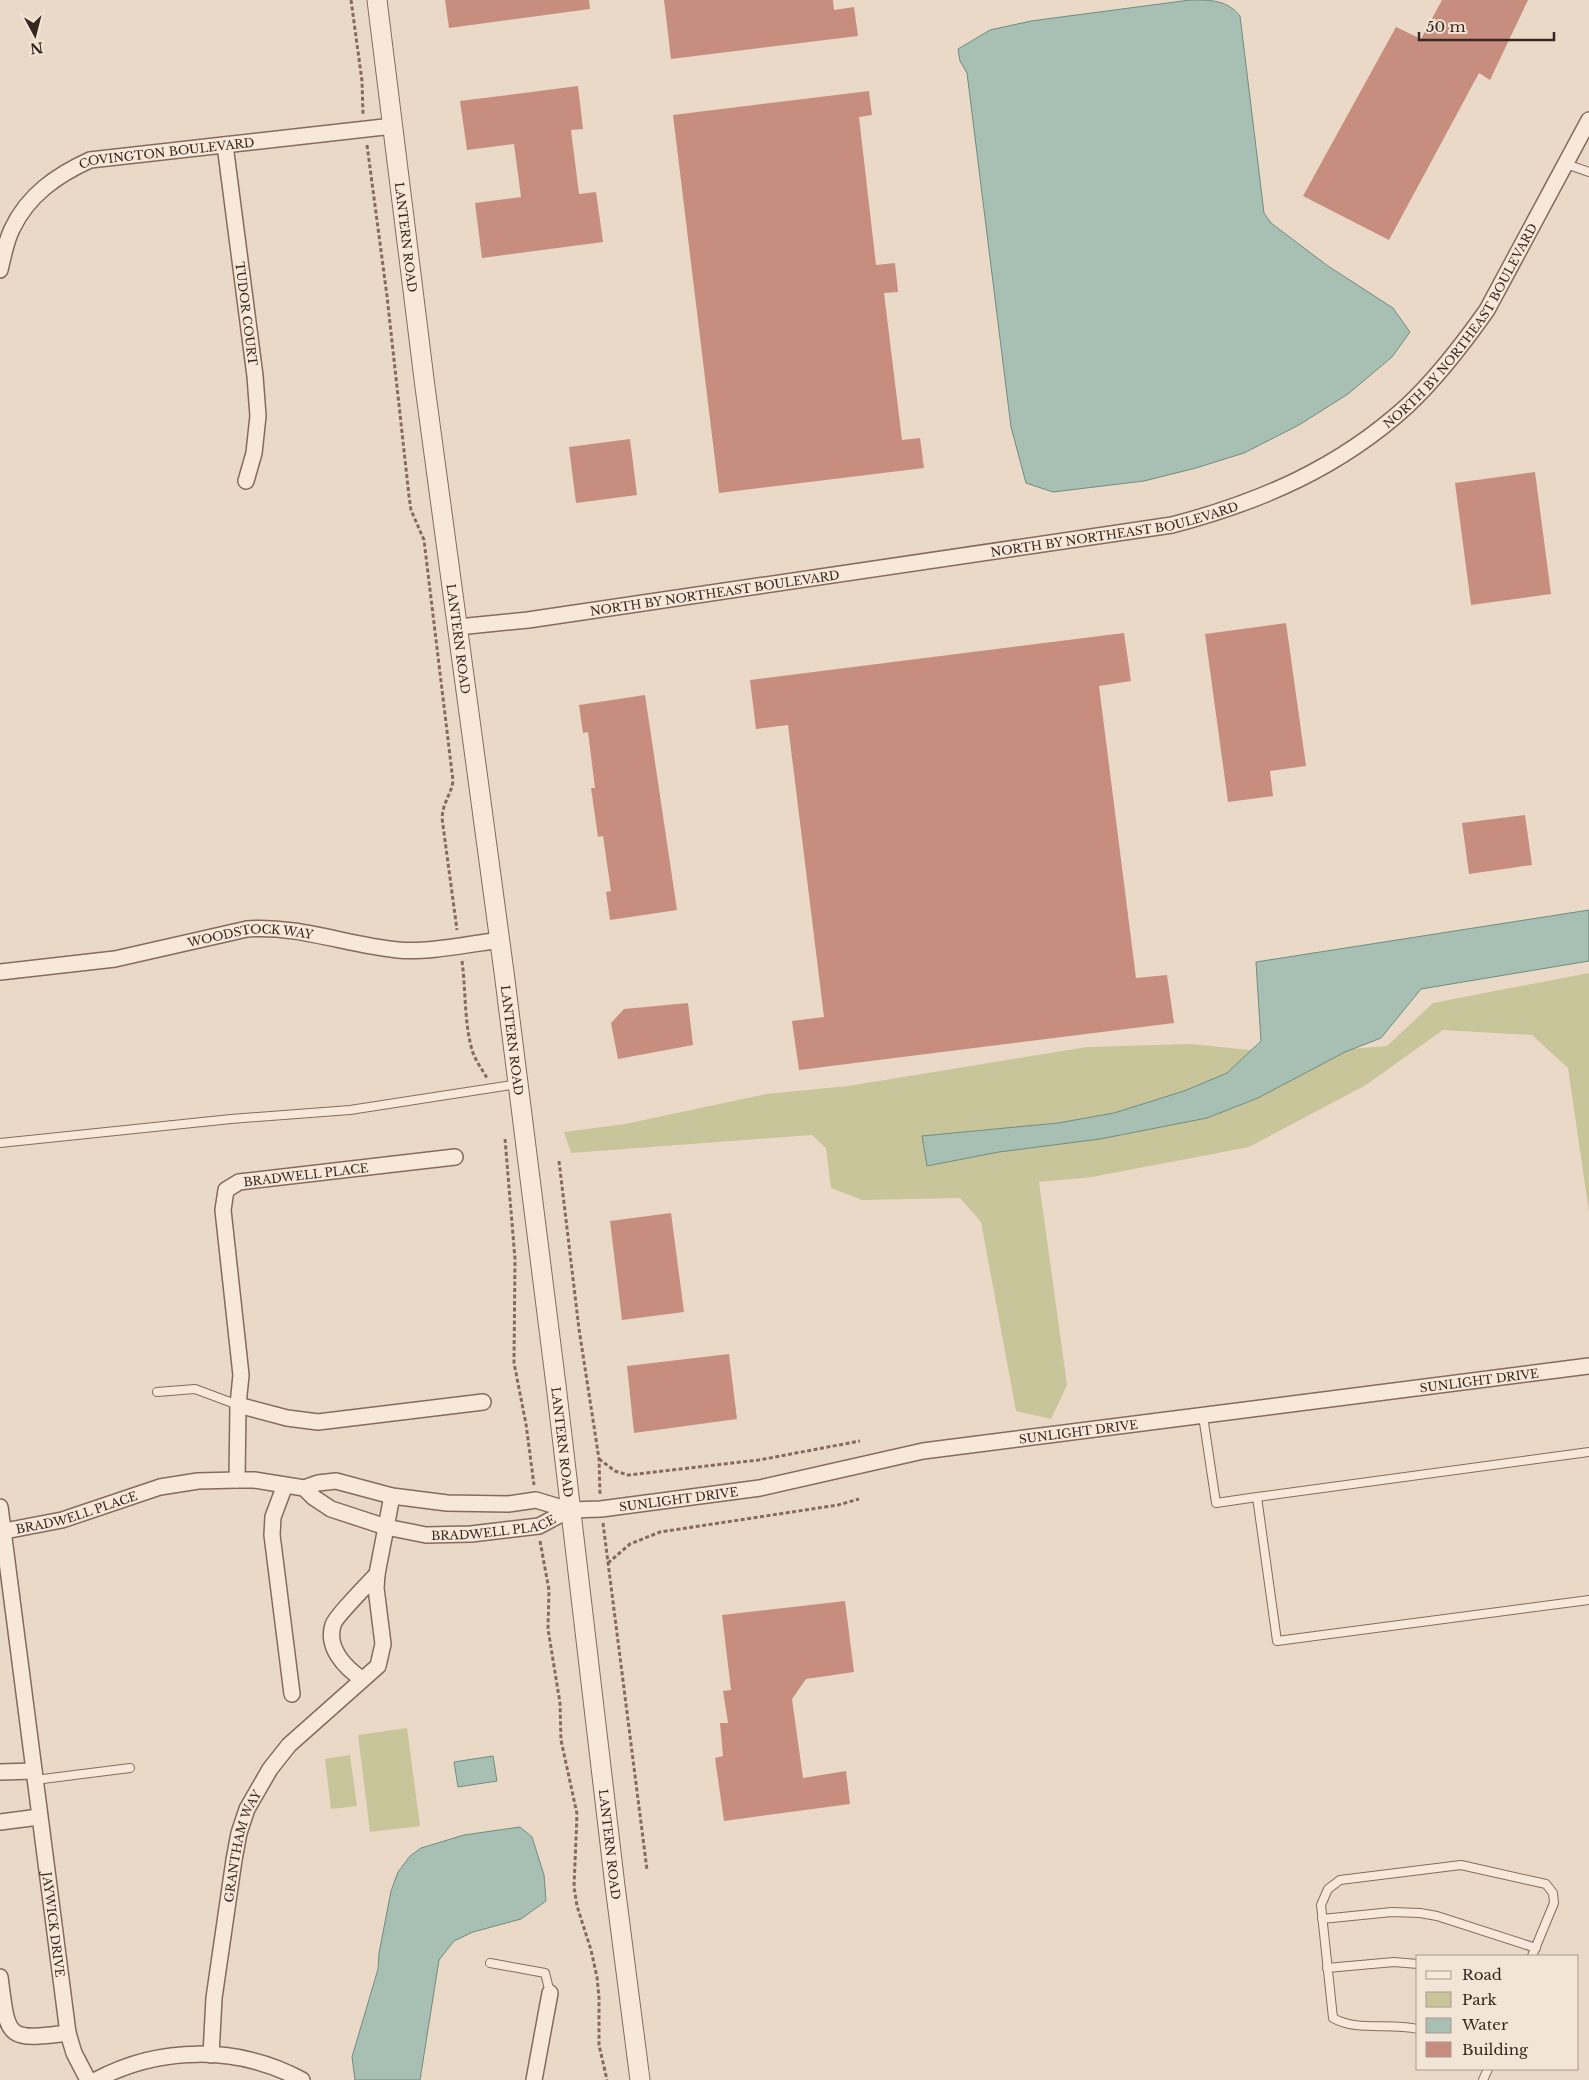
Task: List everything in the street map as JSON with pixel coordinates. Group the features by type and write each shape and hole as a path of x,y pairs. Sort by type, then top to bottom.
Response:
{"street":[{"name":"LANTERN ROAD","path":"377,0 500,940 640,2080"},
{"name":"NORTH BY NORTHEAST BOULEVARD","path":"458,627 528,620 1172,525 1241,506 1293,484 1328,465 1364,441 1407,406 1445,364 1487,310 1589,120"},
{"name":"COVINGTON BOULEVARD","path":"0,270 11,230 24,209 42,188 64,172 90,160 392,126"},
{"name":"TUDOR COURT","path":"225,145 255,376 258,416 254,453 246,481"},
{"name":"WOODSTOCK WAY","path":"0,972 115,959 247,929 262,928 293,931 400,951 500,940"},
{"name":"BRADWELL PLACE","path":"237,1480 238,1406 241,1375 223,1210 226,1190 239,1182 455,1158"},
{"name":"SUNLIGHT DRIVE","path":"570,1510 601,1509 760,1488 923,1451 1589,1366"},
{"path":"238,1406 287,1418 318,1422 483,1402"},
{"name":"BRADWELL PLACE","path":"2,1532 68,1518 160,1487 198,1482 237,1480 304,1488 318,1483 336,1481 392,1496 447,1503 478,1505 536,1500 570,1510"},
{"path":"285,1485 273,1517 272,1535 292,1694"},
{"name":"BRADWELL PLACE","path":"304,1488 313,1498 331,1509 386,1527 426,1535 446,1536 539,1526 570,1510"},
{"name":"GRANTHAM WAY","path":"211,2055 214,1998 239,1833 247,1809 270,1769 290,1745 378,1666 383,1644 376,1574 392,1496"},
{"name":"BRADWELL PLACE","path":"0,1507 5,1593 34,1776"},
{"name":"GRANTHAM WAY","path":"362,1679 347,1669 331,1643 333,1623 376,1574"},
{"path":"0,1772 34,1776"},
{"name":"JAYWICK DRIVE","path":"34,1776 68,2033 74,2053 88,2080"},
{"path":"0,1822 39,1816"},
{"path":"0,1977 7,2022 14,2033 24,2037 68,2033"},
{"path":"534,2080 550,1993"},
{"path":"96,2080 109,2073 156,2057 192,2054 211,2055 267,2064 302,2080"}],"lane":[{"path":"1566,164 1589,172"},
{"path":"0,1143 231,1119 350,1110 518,1084"},
{"path":"157,1392 195,1389 238,1406"},
{"path":"1203,1416 1216,1503 1589,1452"},
{"path":"1257,1497 1277,1641 1589,1600"},
{"path":"34,1776 130,1768"},
{"path":"1416,2028 1406,2026 1344,2024 1333,2018 1321,1905 1328,1889 1340,1880 1461,1865 1546,1884 1552,1893 1554,1903 1532,1955"},
{"path":"1322,1919 1392,1912 1420,1913 1437,1916 1536,1948"},
{"path":"1327,1968 1394,1962 1416,1964"},
{"path":"490,1963 545,1973 550,1993"}],"path":[{"path":"351,0 362,81 365,130 388,296 408,496 411,510 424,540 446,720 452,788 443,804 442,818 459,945 467,1025 473,1052 494,1088"},
{"path":"505,1135 515,1259 514,1363 526,1424 536,1500"},
{"path":"599,1459 607,1467 620,1474 628,1475 760,1460 860,1441"},
{"path":"608,1564 630,1544 660,1532 838,1505 859,1499"},
{"path":"539,1526 549,1590 548,1629 560,1703 561,1740 577,1814 574,1887 577,1906 591,1950 597,1978 599,2045 607,2080"}],"green space":[{"path":"1589,973 1589,1212 1568,1068 1532,1035 1443,1030 1366,1085 1249,1147 1092,1177 1039,1182 1067,1385 1051,1419 1016,1411 981,1222 960,1198 862,1200 831,1188 826,1148 812,1135 571,1153 564,1132 625,1124 766,1094 848,1086 1087,1047 1191,1044 1290,1054 1387,1046 1433,1003"},
{"path":"407,1728 420,1826 370,1832 358,1735"},
{"path":"350,1755 357,1806 331,1809 325,1759"}],"water":[{"path":"1190,0 1218,2 1230,7 1240,16 1264,213 1271,223 1328,266 1393,308 1410,332 1392,357 1348,394 1299,425 1244,453 1196,468 1144,481 1053,492 1026,483 1011,427 967,73 960,61 958,49 990,30 1031,21"},
{"path":"1589,910 1589,961 1421,989 1381,1038 1345,1052 1258,1098 1207,1118 1100,1139 999,1152 927,1166 922,1136 1058,1123 1114,1113 1184,1091 1227,1073 1261,1041 1256,962"},
{"path":"493,1756 497,1781 458,1787 454,1762"},
{"path":"520,1827 532,1837 544,1875 546,1901 521,1919 473,1932 454,1941 439,1960 420,2080 355,2080 352,2057 378,1969 379,1953 391,1891 398,1872 410,1856 421,1848 464,1835"}],"building":[{"path":"445,0 589,0 590,9 449,28"},
{"path":"664,0 833,0 834,10 854,7 858,36 671,59"},
{"path":"1442,0 1528,0 1490,80 1479,73 1389,240 1303,196 1396,27 1421,39"},
{"path":"578,86 583,129 571,130 579,194 596,192 603,242 482,258 475,203 521,197 514,144 467,150 460,101"},
{"path":"869,91 872,115 859,117 876,265 895,263 898,292 884,293 902,440 920,438 924,468 719,493 673,115"},
{"path":"630,439 637,495 576,503 569,447"},
{"path":"1535,472 1551,594 1471,605 1455,483"},
{"path":"1286,623 1306,766 1270,771 1273,796 1228,802 1205,634"},
{"path":"1124,633 1131,681 1099,686 1136,978 1167,975 1174,1023 799,1070 792,1021 824,1017 788,725 756,729 750,680"},
{"path":"645,695 677,910 610,920 606,892 611,891 603,836 598,837 591,788 595,788 588,732 583,733 579,705"},
{"path":"1525,815 1532,865 1469,874 1462,823"},
{"path":"688,1003 693,1045 618,1059 611,1023 624,1009"},
{"path":"671,1213 684,1312 622,1320 610,1221"},
{"path":"729,1354 737,1419 634,1433 627,1366"},
{"path":"845,1601 854,1672 806,1679 792,1699 803,1778 846,1771 850,1804 724,1821 715,1758 723,1756 720,1723 728,1723 723,1691 731,1690 722,1615"}]}
